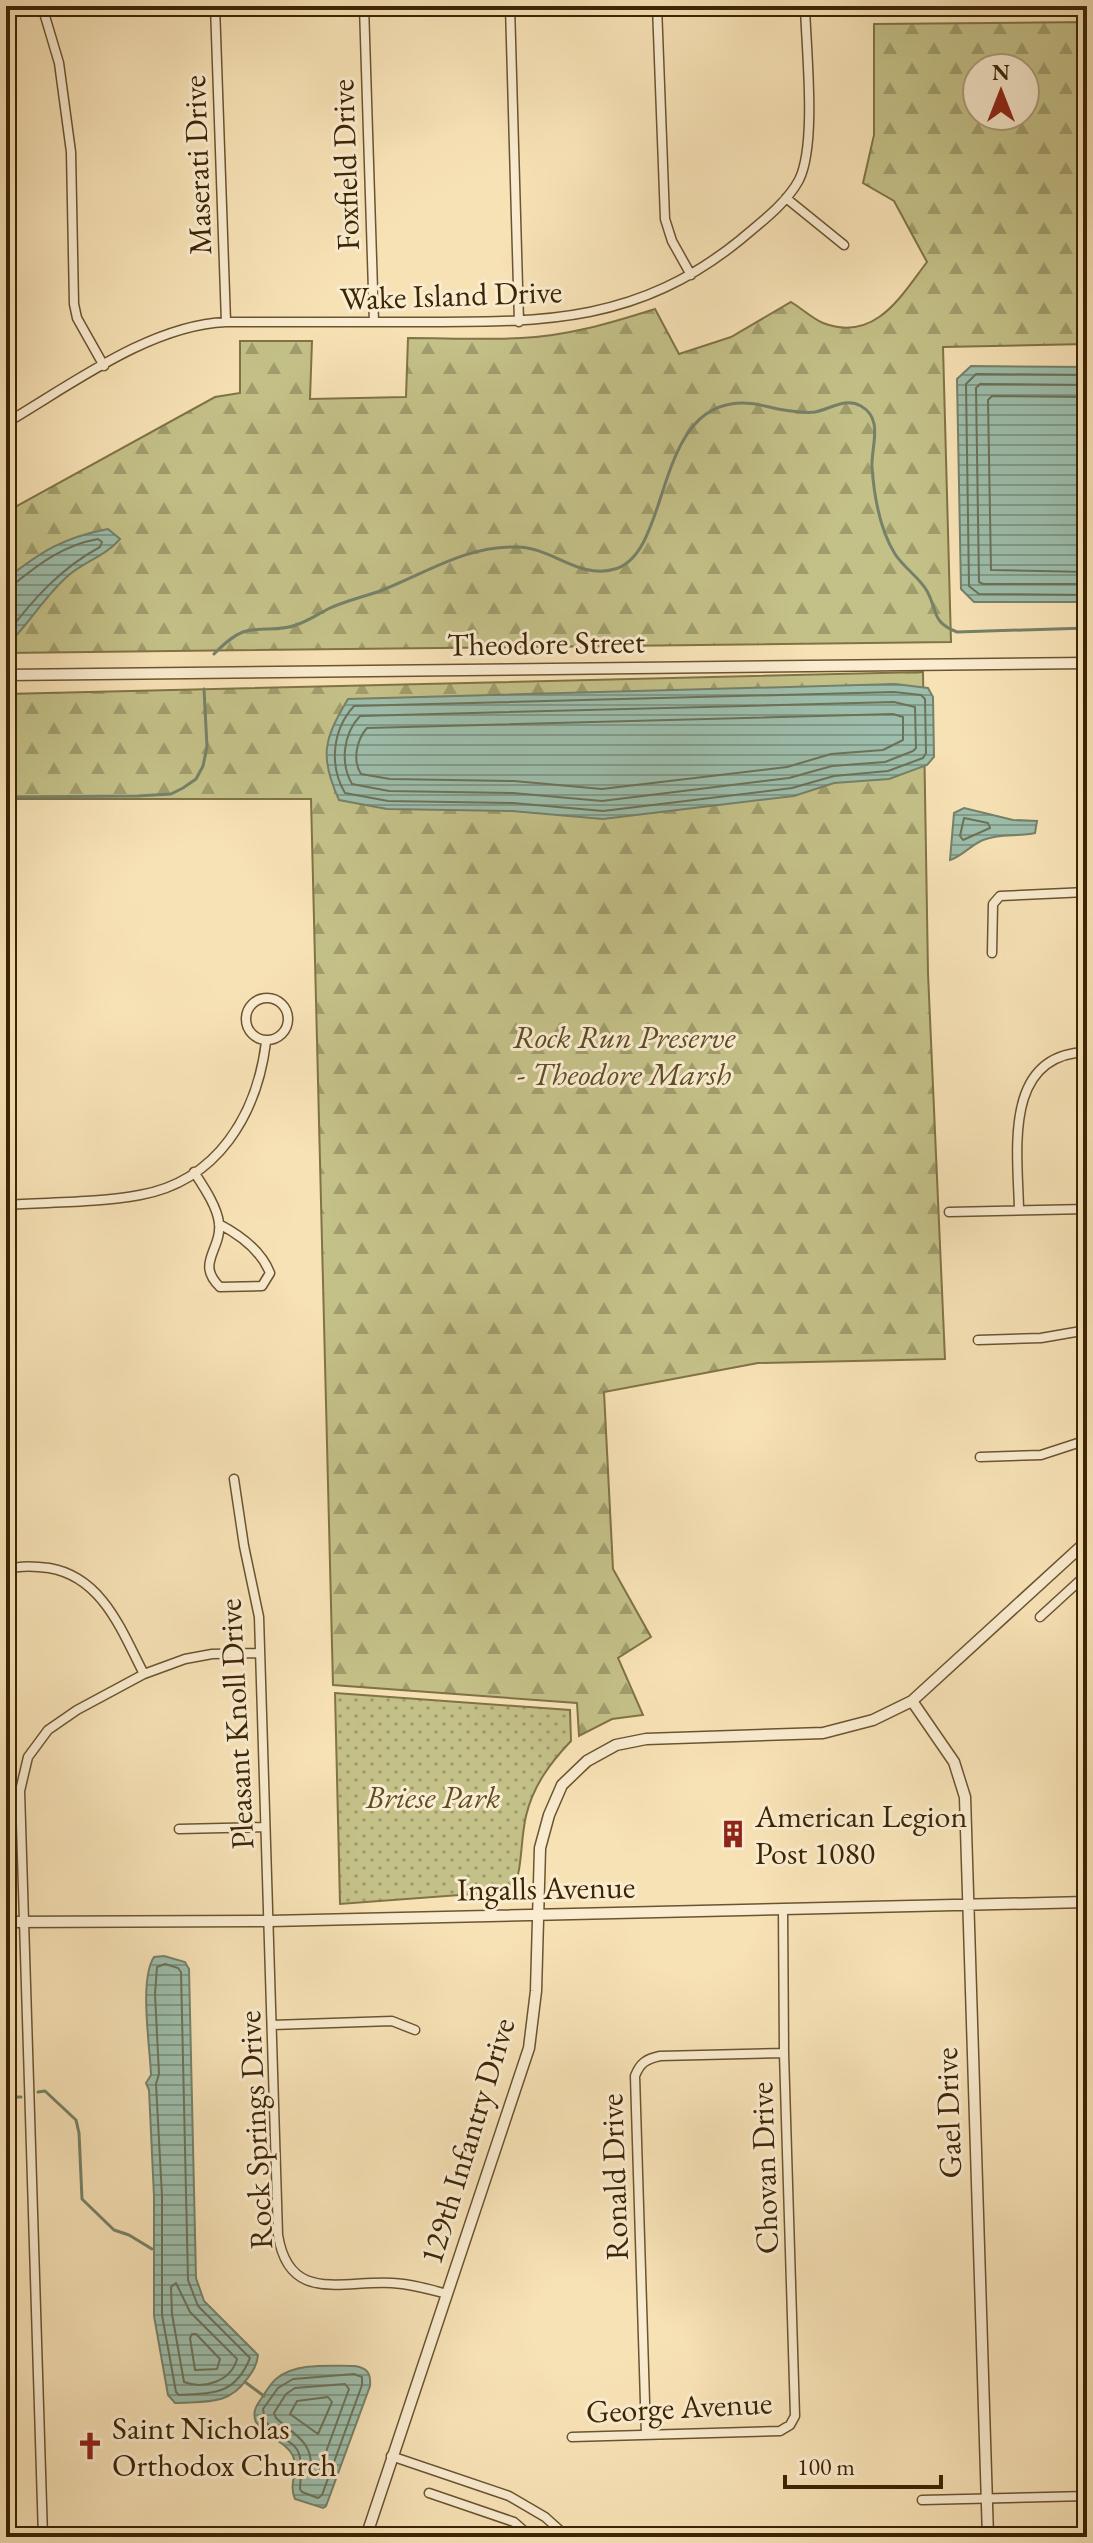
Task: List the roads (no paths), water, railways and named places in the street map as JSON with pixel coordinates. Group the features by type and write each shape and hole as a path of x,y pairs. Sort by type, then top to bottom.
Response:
{"street":[{"path":"42,6 59,63 71,152 74,304 77,318 104,366"},
{"name":"Maserati Drive","path":"215,6 226,322"},
{"name":"Foxfield Drive","path":"364,6 374,322"},
{"path":"510,6 519,322"},
{"path":"657,6 665,219 672,241 691,275"},
{"name":"Wake Island Drive","path":"6,423 172,331 204,323 519,322 569,318 615,307 691,275 729,249 786,198 802,170 809,137 805,6"},
{"path":"786,198 844,245"},
{"name":"Theodore Street","path":"6,675 1087,663"},
{"path":"992,953 993,904 1000,896 1087,892"},
{"path":"266,997 280,1002 288,1015 286,1028 280,1037 266,1042 254,1035 246,1015 253,1003 266,997"},
{"path":"6,1205 142,1195 167,1188 194,1172 220,1151 240,1127 255,1095 266,1042"},
{"path":"1019,1210 1017,1117 1022,1098 1030,1082 1043,1068 1074,1053 1087,1052"},
{"path":"194,1172 205,1189 219,1224 208,1270 210,1278 220,1287 262,1286 270,1273 266,1262 240,1235 219,1224"},
{"path":"949,1212 1087,1209"},
{"path":"978,1340 1041,1338 1087,1330"},
{"path":"980,1457 1041,1455 1087,1440"},
{"name":"Pleasant Knoll Drive","path":"234,1479 259,1617 270,1921"},
{"name":"129th Infantry Drive","path":"366,2537 529,2048 536,1991 540,1848 562,1785 587,1761 616,1745 646,1739 823,1733 873,1720 912,1701 1087,1541"},
{"path":"6,1570 36,1566 57,1569 96,1591 112,1612 144,1674"},
{"path":"1040,1617 1087,1574"},
{"path":"43,2537 20,1791 28,1757 48,1730 77,1710 144,1674 185,1659 212,1654 260,1653"},
{"name":"Gael Drive","path":"912,1701 954,1762 965,1797 988,2537"},
{"path":"179,1829 265,1827"},
{"name":"Ingalls Avenue","path":"6,1922 270,1921 1087,1902"},
{"name":"Chovan Drive","path":"783,1909 784,2053 795,2416 790,2425"},
{"name":"Rock Springs Drive","path":"270,1921 281,2255 298,2276 311,2283 391,2283 447,2294"},
{"path":"272,2025 392,2021 415,2030"},
{"name":"Ronald Drive","path":"646,2435 637,2069 649,2058 660,2056 784,2053"},
{"name":"George Avenue","path":"572,2437 780,2431 790,2425"},
{"path":"391,2456 509,2496 545,2517 562,2536"},
{"path":"429,2493 514,2522 531,2537"},
{"path":"922,2500 1087,2496"}],"water":[{"path":"971,366 1087,367 1087,602 974,602 961,589 957,379"},
{"path":"108,529 120,539 60,583 6,646 6,579 53,547"},
{"path":"895,684 928,688 933,697 934,757 927,765 889,779 834,783 794,796 603,819 512,811 387,809 339,800 327,759 329,737 348,699"},
{"path":"964,808 1013,820 1037,821 1035,833 989,838 950,860 954,813"},
{"path":"164,1956 185,1962 189,1969 196,2278 204,2301 258,2355 253,2371 240,2388 224,2398 206,2402 175,2403 168,2395 154,2316 154,2196 149,2090 146,2083 151,2075 146,1997 154,1957"},
{"path":"314,2366 355,2366 368,2372 370,2386 326,2506 323,2508 295,2499 293,2456 256,2422 256,2407 276,2379 293,2370"}],"waterway":[{"path":"214,654 243,632 283,628 305,622 334,606 480,551 530,548 589,570 615,569 633,558 646,538 675,457 688,433 706,414 739,403 809,412 849,403 868,411 875,434 874,489 885,534 899,559 927,591 939,620 949,628 957,632 1087,628"},
{"path":"6,797 138,796 171,794 183,788 196,779 203,766 207,747 204,689"},
{"path":"38,2092 45,2091 76,2120 82,2199 114,2230 152,2249"},
{"path":"6,2097 21,2097"},
{"path":"245,2382 264,2396"}],"place":[{"name":"American Legion Post 1080","path":"733,1834"},
{"name":"Saint Nicholas Orthodox Church","path":"90,2446"}],"park label":[{"name":"Rock Run Preserve - Theodore Marsh","path":"624,1056"},
{"name":"Briese Park","path":"433,1797"}]}
